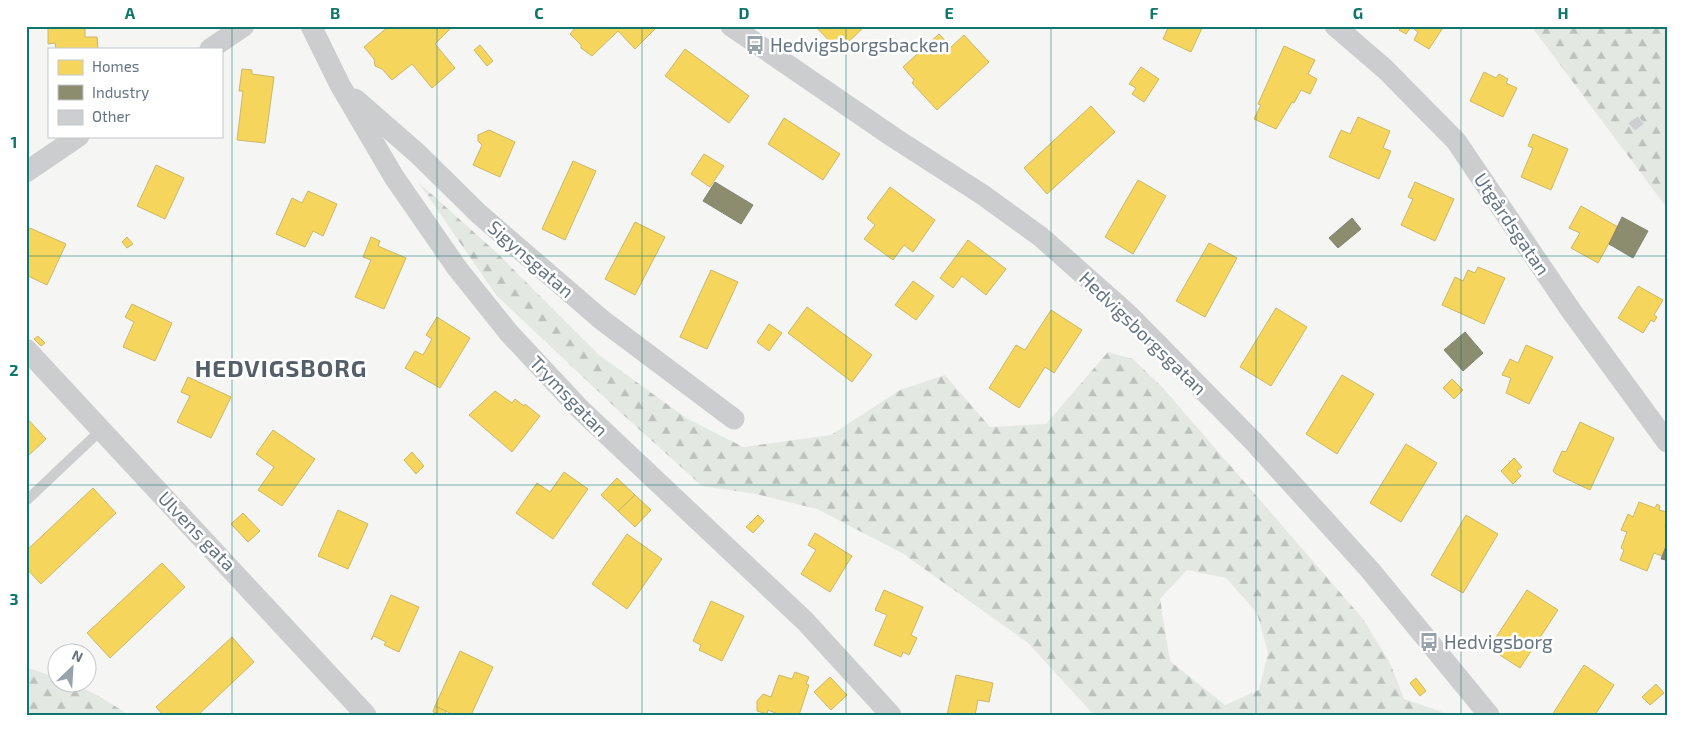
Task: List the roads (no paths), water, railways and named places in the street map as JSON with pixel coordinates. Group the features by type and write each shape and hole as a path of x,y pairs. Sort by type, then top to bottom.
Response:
{"street":[{"path":"211,48 244,26"},
{"name":"Trymsgatan","path":"311,26 340,85 394,177 456,268 509,334 580,409 805,621 891,715"},
{"name":"Hedvigsborgsgatan","path":"731,26 779,61 983,195 1041,238 1129,315 1254,442 1364,563 1489,715"},
{"name":"Utgårdsgatan","path":"1335,26 1385,69 1456,141 1572,312 1667,442"},
{"name":"Sigynsgatan","path":"340,85 418,154 479,214 602,320 734,419"},
{"path":"26,172 77,138"},
{"name":"Ulvens gata","path":"26,349 100,431 199,533 366,715"}],"lane":[{"path":"26,501 100,431"}],"place":[{"name":"Hedvigsborgsbacken","path":"755,45"},
{"name":"Hedvigsborg","path":"1429,642"}],"district":[{"name":"HEDVIGSBORG","path":"281,369"}]}
